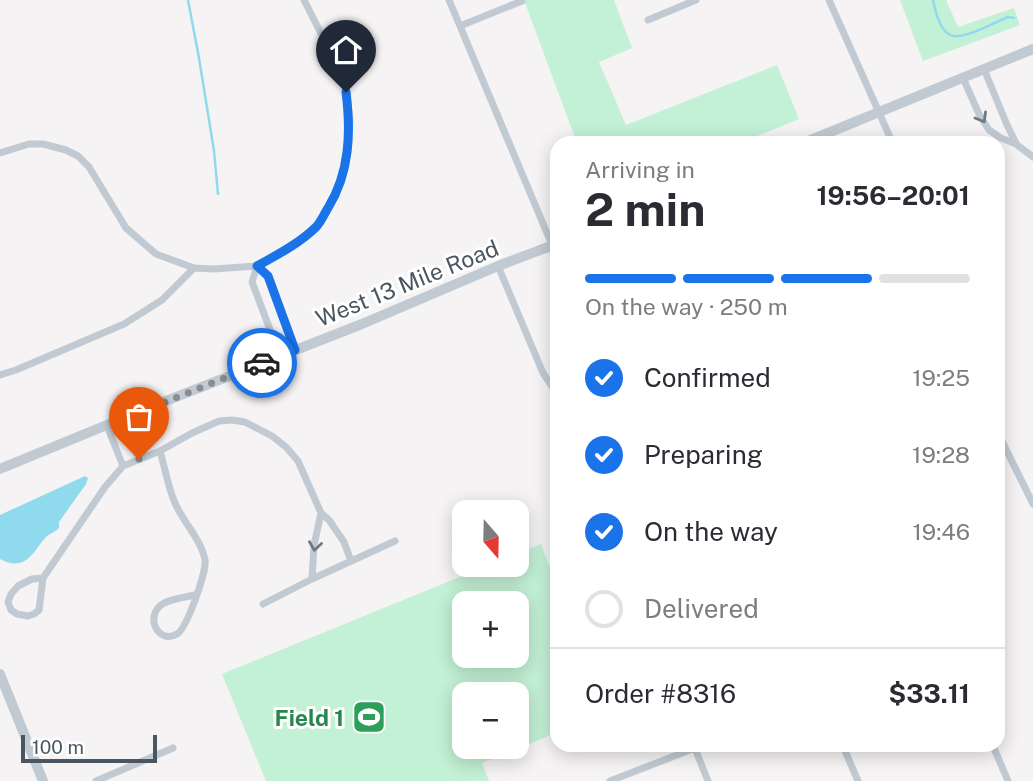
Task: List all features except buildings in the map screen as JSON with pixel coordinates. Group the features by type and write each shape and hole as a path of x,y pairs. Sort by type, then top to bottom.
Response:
{"street":[{"path":"0,153 43,144 78,156 89,167 126,228 156,254 194,268 257,266 292,246 317,226 343,175 348,147 350,121 346,92 338,67 304,0"},
{"path":"449,0 550,235"},
{"path":"648,20 696,0"},
{"path":"829,0 890,136"},
{"path":"460,26 522,1"},
{"path":"821,136 1033,49"},
{"path":"984,69 1016,144"},
{"path":"963,78 979,114 989,130 999,136"},
{"path":"1005,139 1033,157"},
{"name":"West 13 Mile Road","path":"0,469 550,246"},
{"path":"257,266 268,276 295,350"},
{"path":"257,266 252,282 279,356"},
{"path":"498,266 543,373 550,383"},
{"path":"0,375 124,324 162,300 194,268"},
{"path":"123,419 139,459"},
{"path":"43,578 32,579 18,586 10,594 8,602 11,610 28,616 39,610 43,578 105,487 123,466 160,451 219,421 232,420 245,422 272,436 298,461 321,513 344,542 351,561"},
{"path":"107,426 123,466"},
{"path":"1005,447 1033,504"},
{"path":"160,451 174,502 202,550 206,564 192,609 183,628 174,636 159,633 153,618 158,608 165,603 195,595"},
{"path":"312,579 314,545 321,513"},
{"path":"263,604 395,541"},
{"path":"0,674 43,781"},
{"path":"96,781 173,748"},
{"path":"610,781 682,752"},
{"path":"697,752 708,781"},
{"path":"846,752 858,781"},
{"path":"995,752 1007,781"}],"green space":[{"path":"524,0 614,0 632,48 599,62 626,125 777,65 799,119 757,136 574,136"},
{"path":"900,0 946,0 958,27 1014,8 1020,25 923,61"},
{"path":"541,544 550,568 550,735 529,744 529,682 452,682 452,759 492,759 482,763 489,781 266,781 222,674 457,578 528,578 529,549"}],"water":[{"path":"85,476 88,478 86,484 59,522 59,528 45,538 32,555 16,563 0,559 0,515"}],"waterway":[{"path":"188,0 214,151 218,194"},
{"path":"933,0 941,24 950,35 962,35 1008,17 1014,18"}],"way so far":[{"path":"139,459 123,419 262,363"}],"place":[{"name":"Field 1","path":"369,717"}],"route":[{"path":"262,363 295,350 268,276 257,266 292,246 317,226 332,201 343,175 348,147 350,121 346,92"}]}
